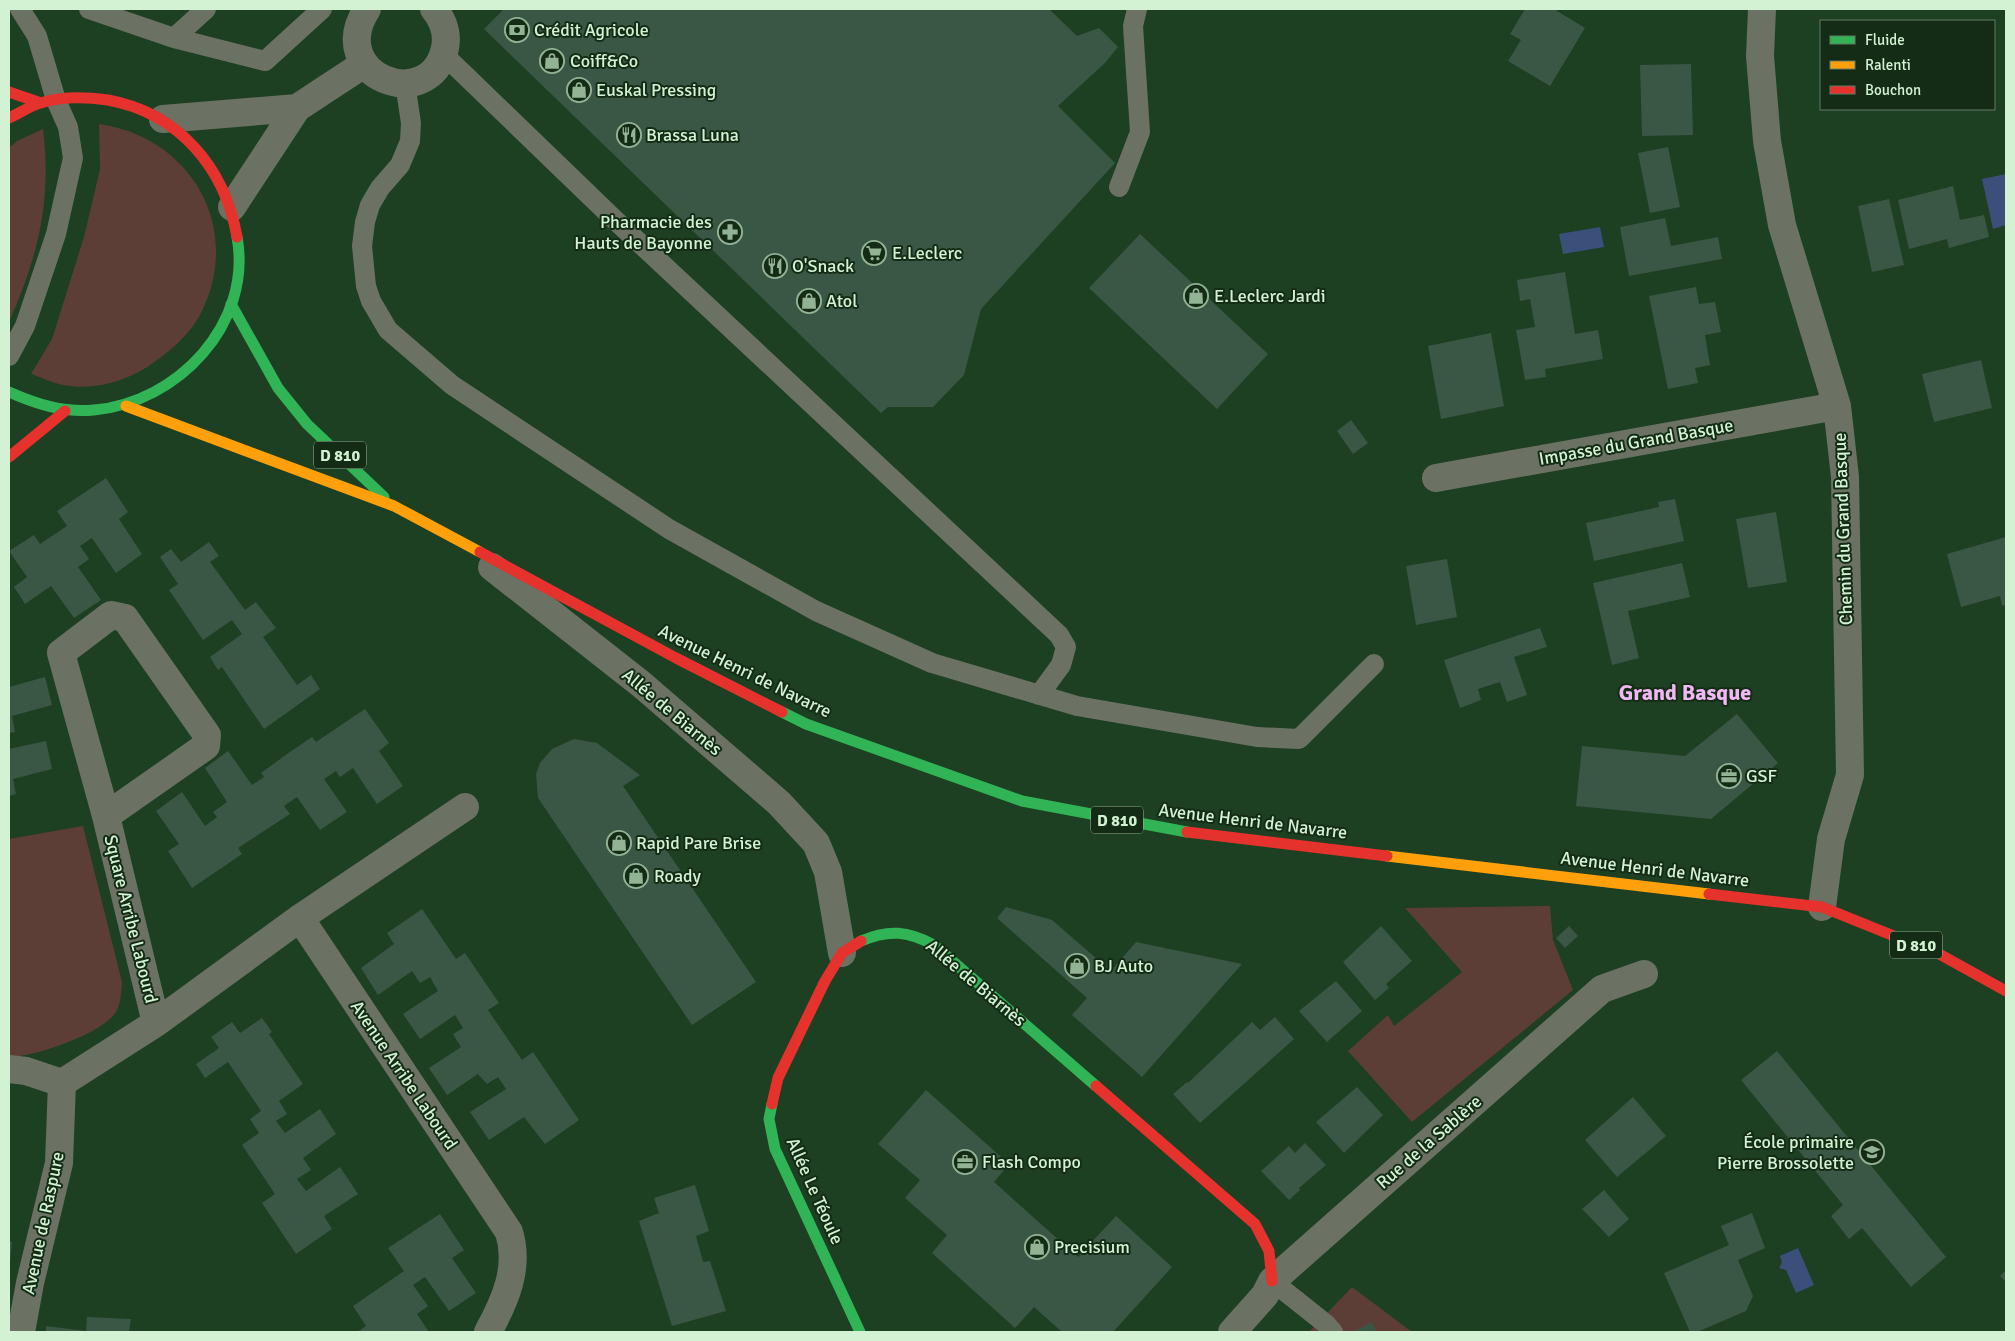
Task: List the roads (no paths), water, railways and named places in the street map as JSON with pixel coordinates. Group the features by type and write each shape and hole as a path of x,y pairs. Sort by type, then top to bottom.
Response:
{"main road":[{"path":"9,92 48,101"},
{"path":"9,118 48,101 84,97 112,100 138,107 163,120 193,142 216,172 232,207 239,239 238,272 231,304 208,349 172,384 126,406 95,412 65,411 27,402 9,392"},
{"name":"Avenue Henri de Navarre","path":"231,304 278,388 307,424 394,506"},
{"name":"Avenue Henri de Navarre","path":"126,406 211,436 394,506 465,546 806,724 1022,801 1176,831 1822,906 1906,940 1991,980 2006,991"},
{"path":"9,457 65,411"},
{"name":"Allée de Biarnès","path":"842,953 860,941 880,933 914,934 934,945 1255,1224 1267,1240 1272,1259 1272,1281"},
{"name":"Allée Le Téoule","path":"842,953 824,980 778,1078 769,1119 775,1149 860,1332"}],"street":[{"path":"368,9 360,22 356,36 358,51 364,64 382,80 405,83 417,81 428,75 443,54 446,41 445,28 434,9"},
{"name":"Chemin du Grand Basque","path":"1762,9 1760,56 1767,142 1782,225 1837,406 1845,477 1850,775 1831,839 1822,906"},
{"path":"232,207 297,108 364,64"},
{"path":"163,120 297,108"},
{"name":"Impasse du Grand Basque","path":"1436,478 1837,406"},
{"name":"Allée de Biarnès","path":"465,546 641,684 779,803 816,844 828,872 842,953"},
{"name":"Square Arribe Labourd","path":"106,816 206,746 207,735 124,618 111,615 61,653 106,816 156,1023"},
{"path":"9,1069 26,1071 62,1083 156,1023 300,918 465,807"},
{"name":"Avenue Arribe Labourd","path":"300,918 508,1232 514,1250 510,1284 488,1332"},
{"name":"Rue de la Sablère","path":"1232,1332 1266,1295 1272,1281 1602,989 1644,974"},
{"name":"Avenue de Raspure","path":"22,1332 30,1283 58,1163 62,1083"}],"lane":[{"path":"9,356 26,326 56,234 73,158 68,127 48,101 37,36 20,9"},
{"path":"89,9 174,38 265,61 322,9"},
{"path":"174,38 206,9"},
{"path":"1119,187 1140,132 1134,26 1137,9"},
{"path":"443,54 615,220 1059,635 1066,647 1061,665 1039,695"},
{"path":"405,83 411,123 410,141 400,165 380,188 370,205 365,222 362,246 366,286 371,301 388,330 452,386 660,523 816,611 932,663 1077,706 1249,736 1299,739 1374,664"},
{"path":"1272,1281 1326,1324 1333,1332"}],"water":[{"path":"2006,174 2006,225 1993,229 1982,179"},
{"path":"1600,227 1604,247 1563,254 1559,234"},
{"path":"1798,1248 1814,1285 1796,1293 1786,1270 1779,1268 1782,1262 1780,1256"}],"place":[{"name":"Crédit Agricole","path":"517,30"},
{"name":"Coiff&Co","path":"552,61"},
{"name":"Euskal Pressing","path":"579,90"},
{"name":"Brassa Luna","path":"629,135"},
{"name":"Pharmacie des Hauts de Bayonne","path":"730,232"},
{"name":"E.Leclerc","path":"874,253"},
{"name":"O'Snack","path":"775,266"},
{"name":"E.Leclerc Jardi","path":"1196,296"},
{"name":"Atol","path":"809,301"},
{"name":"GSF","path":"1729,776"},
{"name":"Rapid Pare Brise","path":"619,843"},
{"name":"Roady","path":"636,876"},
{"name":"BJ Auto","path":"1077,966"},
{"name":"École primaire Pierre Brossolette","path":"1872,1152"},
{"name":"Flash Compo","path":"965,1162"},
{"name":"Precisium","path":"1037,1247"}],"district":[{"name":"Grand Basque","path":"1685,692"}]}
